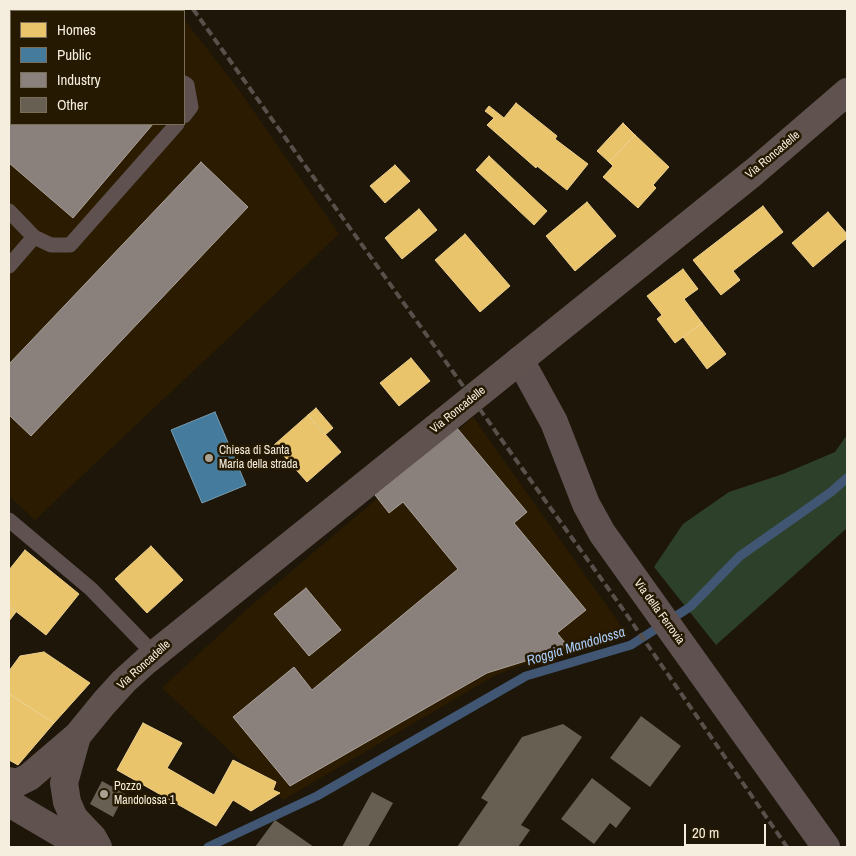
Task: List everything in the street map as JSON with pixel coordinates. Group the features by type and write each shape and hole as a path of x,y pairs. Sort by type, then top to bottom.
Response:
{"street":[{"name":"Via Roncadelle","path":"9,782 17,783 29,777 77,736 124,681 154,654 754,172 847,92"},
{"name":"Via della Ferrovia","path":"520,360 554,422 586,504 602,533 826,847"},
{"name":"Via Roncadelle","path":"77,736 64,783 67,802 74,818 93,838 98,847"},
{"path":"9,803 84,847"}],"lane":[{"path":"185,84 187,85 191,107 185,115"},
{"path":"9,210 34,237 51,245 70,246 176,125"},
{"path":"9,266 34,237"},
{"path":"9,520 91,589 154,654"}],"shaded area":[{"path":"9,9 176,9 10,10 10,125 185,125 185,20 239,90 339,234 35,520 9,496"},
{"path":"473,417 622,627 496,675 283,800 162,688 247,609"}],"green space":[{"path":"847,435 847,528 716,645 654,567 683,524 729,492 783,474 835,452"}],"building: Homes":[{"path":"516,103 557,136 555,139 588,164 567,190 537,166 536,168 487,125 494,118 485,111 489,106 504,118"},
{"path":"623,123 635,135 609,162 597,151"},
{"path":"635,135 669,167 653,185 656,188 638,208 603,177 613,166 609,162"},
{"path":"489,156 547,211 534,225 476,170"},
{"path":"395,165 410,181 385,203 370,186"},
{"path":"587,202 616,236 575,271 546,236"},
{"path":"763,206 783,232 733,271 740,280 721,295 693,260"},
{"path":"419,209 437,230 402,259 385,238"},
{"path":"828,212 847,234 847,238 813,267 792,243"},
{"path":"465,234 510,286 480,312 435,260"},
{"path":"683,269 698,289 684,299 702,323 675,343 657,319 662,315 647,296"},
{"path":"702,323 726,354 707,369 683,337"},
{"path":"411,358 430,381 399,406 380,383"},
{"path":"316,408 333,428 325,435 308,415"},
{"path":"308,415 341,452 307,482 274,445"},
{"path":"151,546 183,580 147,613 115,579"},
{"path":"25,550 79,594 46,635 9,606 9,570"},
{"path":"9,606 16,612 9,621"},
{"path":"44,652 90,683 54,723 9,694 9,671 20,656"},
{"path":"9,694 54,723 18,765 9,760"},
{"path":"143,723 182,743 167,768 214,795 233,760 276,782 273,790 280,793 251,811 233,800 216,826 117,770"}],"building: Public":[{"name":"Chiesa di Santa Maria della strada","path":"215,412 246,485 202,503 171,430"}],"building: Industry":[{"path":"10,122 10,125 152,125 73,218 9,163"},
{"path":"201,162 248,207 31,436 9,415 9,364"},
{"path":"457,428 527,512 514,523 586,610 557,633 567,645 561,650 487,673 290,786 233,717 294,667 312,690 458,569 403,502 389,513 375,495"},
{"path":"306,588 341,630 309,656 274,614"}],"building: Other":[{"path":"641,716 681,746 650,787 610,758"},
{"path":"563,724 582,737 521,825 530,830 518,847 457,847 488,802 481,798 522,737"},
{"path":"592,778 631,808 616,828 610,823 594,844 561,819"},
{"name":"Pozzo Mandolossa 1","path":"102,781 125,794 113,817 90,804"},
{"path":"372,792 393,803 368,847 342,847"},
{"path":"275,820 314,847 255,847"}],"waterway":[{"name":"Roggia Mandolossa","path":"208,847 317,796 526,676 631,645 690,607 740,556 831,492 847,478"}],"railway":[{"path":"193,9 620,605 787,847"}],"place":[{"name":"Chiesa di Santa Maria della strada","path":"209,458"},
{"name":"Pozzo Mandolossa 1","path":"104,794"}]}
